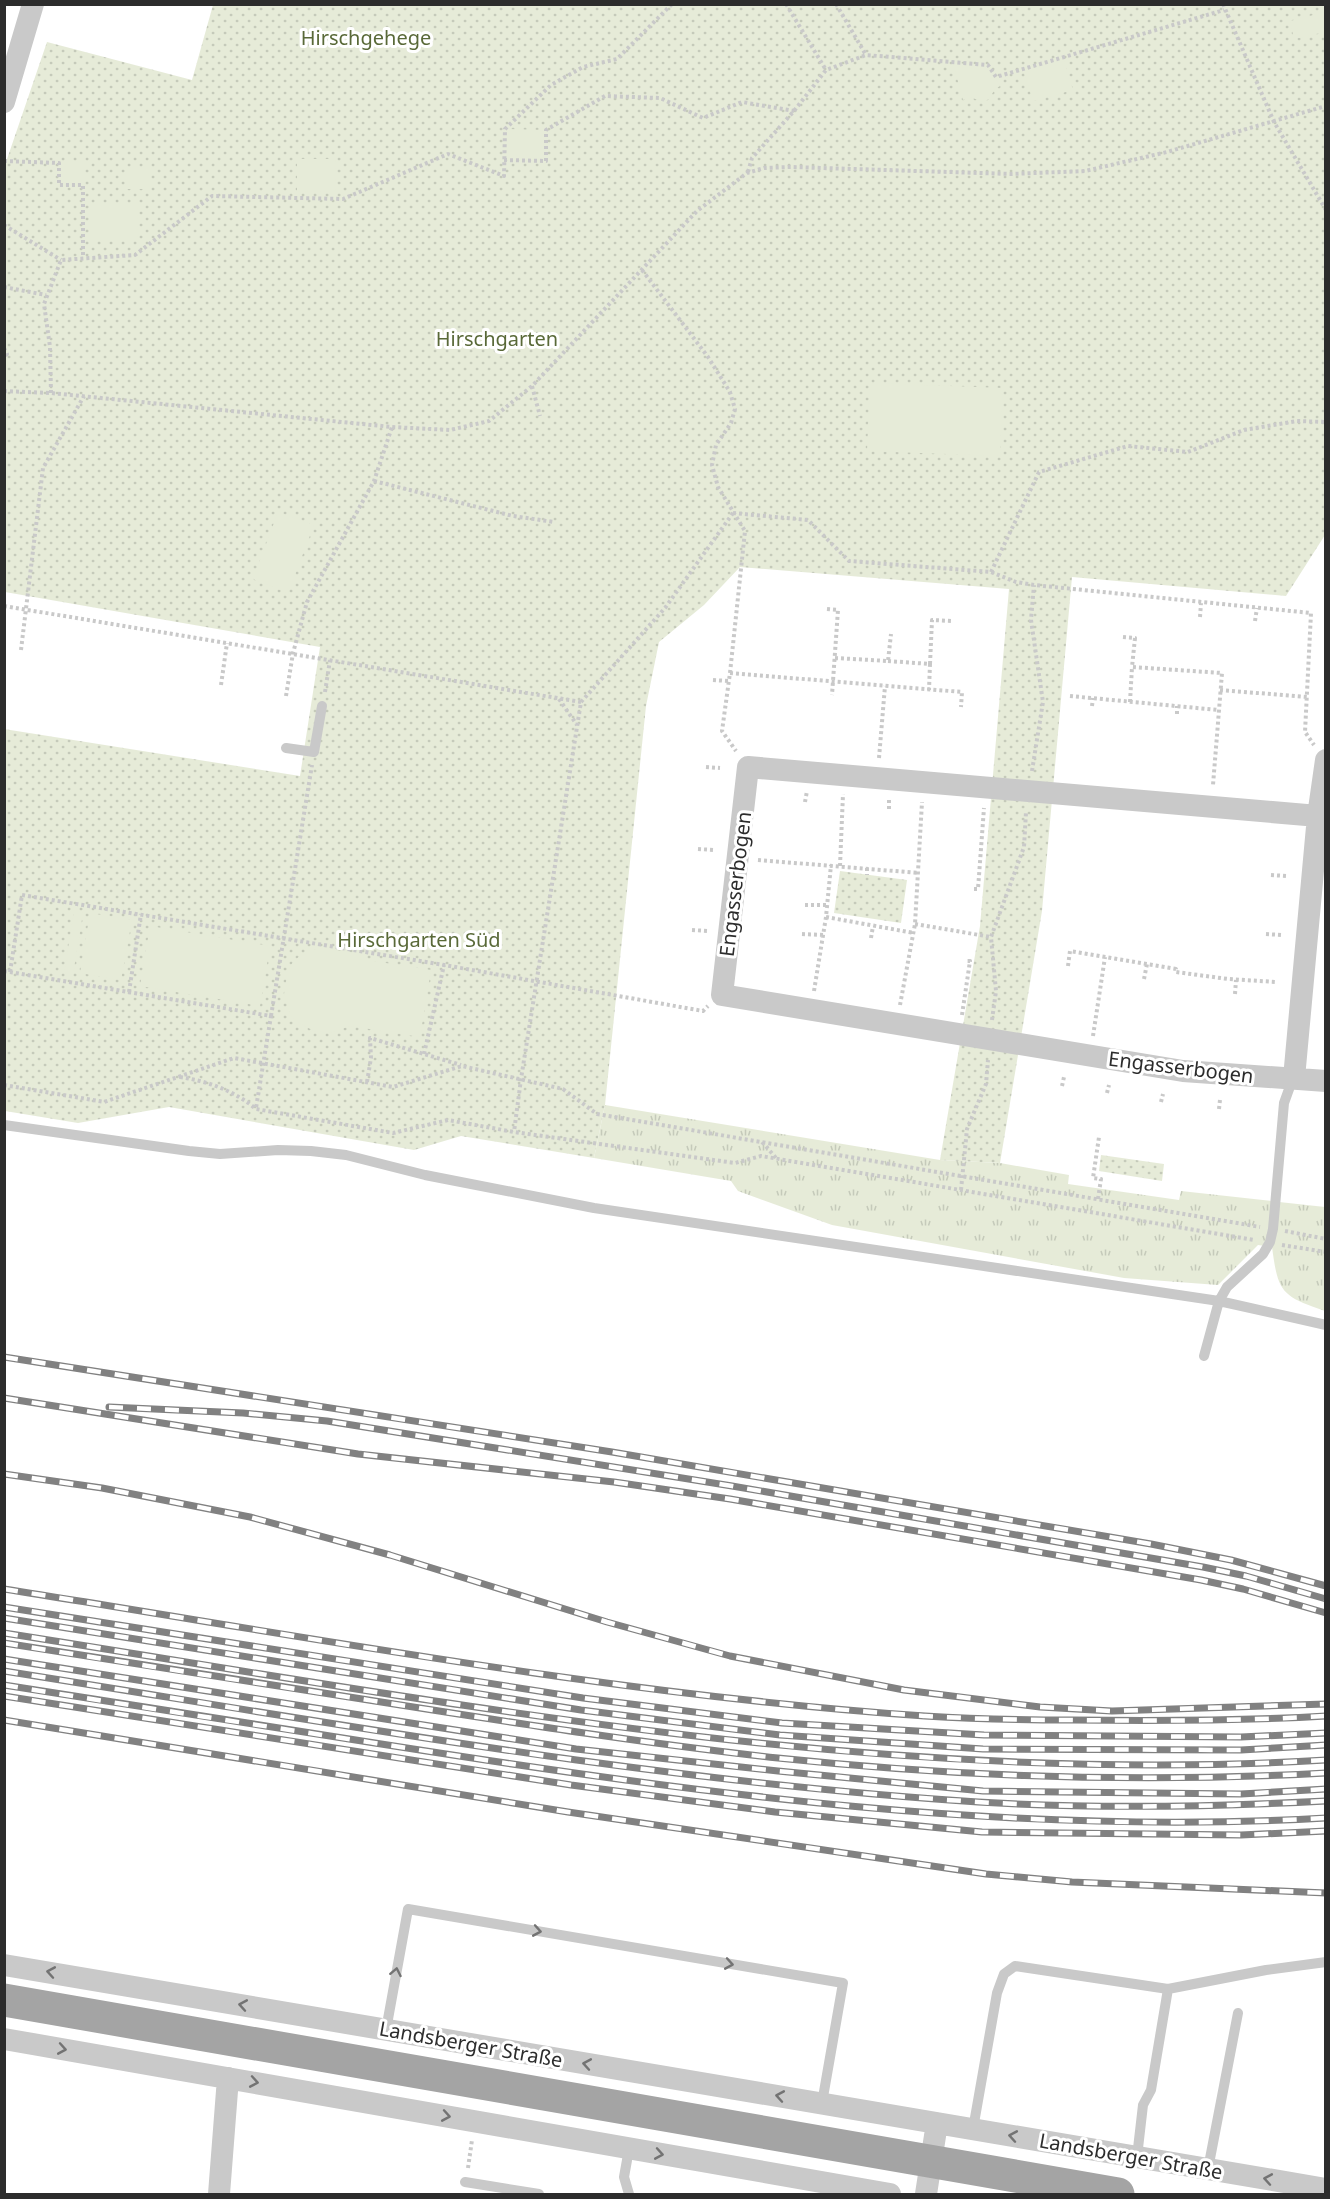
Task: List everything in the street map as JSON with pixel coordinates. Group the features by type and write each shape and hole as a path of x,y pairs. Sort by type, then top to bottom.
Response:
{"main road":[{"name":"Landsberger Straße","path":"4,2000 1118,2194"}],"street":[{"path":"4,102 33,4"},
{"path":"1326,760 1318,816 1293,1078 1326,1081"},
{"name":"Engasserbogen","path":"1293,1078 1183,1071 722,995 748,767 1318,816"},
{"name":"Landsberger Straße","path":"4,1965 1326,2189"},
{"path":"293,2052 300,2015"},
{"path":"4,2039 890,2194"},
{"path":"219,2194 228,2078"},
{"path":"926,2194 937,2123"}],"lane":[{"path":"286,748 314,752 322,706"},
{"path":"1204,1356 1219,1301 1227,1287 1263,1254 1270,1242 1284,1103 1293,1078"},
{"path":"4,1125 220,1154 278,1150 346,1155 425,1175 594,1208 1219,1301 1326,1325"},
{"path":"386,2030 408,1909 420,1911 843,1983 822,2103"},
{"path":"974,2129 998,1993 1004,1974 1015,1966 1168,1989 1266,1970 1326,1962"},
{"path":"1137,2157 1143,2105 1151,2090 1168,1989"},
{"path":"1208,2169 1238,2013"},
{"path":"629,2149 624,2177 629,2194"},
{"path":"465,2182 539,2194"}],"path":[{"path":"4,225 61,260 135,255 212,196 343,199 448,154 504,176 505,129 551,85 583,67 618,59 672,4"},
{"path":"786,4 826,70"},
{"path":"836,4 866,55"},
{"path":"747,173 752,158 794,111 826,70 866,55 988,64 996,77 1224,7 1274,122 1326,210"},
{"path":"504,160 546,161 546,130 605,96 660,98 703,118 742,102 794,111"},
{"path":"4,391 51,393 392,427 450,430 489,421 532,386 697,211 747,173 764,168 791,167 1012,174 1085,171 1167,152 1326,106"},
{"path":"4,161 59,163 58,185 83,185 83,258"},
{"path":"51,393 50,347 44,304 61,260"},
{"path":"642,270 708,357 730,392 735,409 731,423 716,445 712,465 718,487 745,531 722,731 733,746"},
{"path":"4,287 46,295"},
{"path":"4,348 7,354 4,357"},
{"path":"532,386 540,416"},
{"path":"21,650 43,468 84,396"},
{"path":"991,572 1040,472 1128,446 1188,452 1244,430 1297,421 1326,422"},
{"path":"286,696 293,653 307,602 374,481 392,427"},
{"path":"374,481 513,516 554,522"},
{"path":"733,513 808,520 849,561 991,572 1016,582 1034,585 1311,613 1305,732"},
{"path":"514,1132 581,702 665,608 733,513"},
{"path":"1032,771 1043,702 1031,620 1034,585"},
{"path":"1200,617 1201,603"},
{"path":"4,606 581,702"},
{"path":"1255,621 1257,608"},
{"path":"827,609 838,610 832,695"},
{"path":"929,690 932,620 952,621"},
{"path":"888,662 891,634"},
{"path":"1123,637 1135,638 1130,702"},
{"path":"220,685 227,642"},
{"path":"835,658 930,664"},
{"path":"322,706 330,660"},
{"path":"1132,667 1222,673 1213,785"},
{"path":"730,673 962,692 961,707"},
{"path":"713,680 728,681"},
{"path":"879,758 885,686"},
{"path":"1220,690 1307,697"},
{"path":"1070,696 1219,710"},
{"path":"559,698 578,725"},
{"path":"1092,706 1093,698"},
{"path":"1177,706 1177,714"},
{"path":"256,1109 314,752"},
{"path":"705,767 720,768"},
{"path":"840,866 844,790"},
{"path":"899,1006 914,933 920,873 923,797"},
{"path":"974,889 978,889 980,838 985,803"},
{"path":"992,1022 996,991 991,937 1024,847 1027,807"},
{"path":"698,849 714,850"},
{"path":"751,860 920,873"},
{"path":"813,992 826,917 831,865"},
{"path":"867,868 867,875"},
{"path":"1271,875 1286,876"},
{"path":"271,1016 7,972 22,895 444,965 703,1011"},
{"path":"805,905 827,905"},
{"path":"129,992 141,914"},
{"path":"826,917 914,933"},
{"path":"862,917 862,924"},
{"path":"915,924 991,937"},
{"path":"871,938 873,926"},
{"path":"692,930 708,931"},
{"path":"802,934 823,935"},
{"path":"1266,934 1281,935"},
{"path":"1068,966 1070,951 1176,969 1176,972 1236,980 1276,982"},
{"path":"1092,1038 1105,957"},
{"path":"962,1017 970,962 965,961"},
{"path":"1144,980 1147,964"},
{"path":"424,1054 444,965"},
{"path":"1235,994 1236,980"},
{"path":"367,1082 371,1058 370,1038 462,1066 563,1089 597,1114 1326,1239"},
{"path":"4,1085 104,1102 234,1058 393,1087 462,1066"},
{"path":"961,1190 967,1129 986,1084 987,1064"},
{"path":"178,1077 193,1079 241,1097 256,1109 393,1133 448,1120 514,1132 735,1163 761,1156 1326,1252"},
{"path":"1062,1086 1064,1077"},
{"path":"1107,1093 1108,1085"},
{"path":"1161,1102 1163,1094"},
{"path":"1219,1109 1220,1100"},
{"path":"1098,1199 1101,1179 1093,1178 1098,1162 1099,1137"},
{"path":"762,1142 777,1159"},
{"path":"465,2182 476,2121"}],"green space":[{"name":"Hirschgarten","path":"213,5 1325,5 1325,535 1286,596 1072,577 1042,911 1000,1163 940,1160 980,926 1009,589 740,567 704,605 659,642 646,706 605,1105 594,1158 461,1136 414,1150 169,1107 78,1123 5,1111 4,729 300,776 320,647 5,592 5,165 47,42 192,80"},
{"path":"1325,12 1325,32 1294,39 1290,21"},
{"path":"1063,56 1073,90 1033,101 1023,69"},
{"path":"953,63 988,65 1000,86 995,89 989,99 983,102 970,97 963,100"},
{"path":"505,129 546,130 546,161 504,160"},
{"path":"297,159 336,159 335,192 297,191"},
{"path":"59,163 83,163 83,185 59,185"},
{"path":"127,167 151,167 151,189 127,189"},
{"path":"89,205 137,205 138,240 89,240"},
{"path":"870,383 1003,388 1000,456 867,451"},
{"path":"278,512 314,525 288,593 253,579"},
{"path":"840,871 907,880 901,923 834,913"},
{"path":"74,912 83,913 73,975 64,973"},
{"path":"90,913 132,920 121,980 80,973"},
{"path":"150,926 270,946 260,1006 140,986"},
{"path":"324,948 361,954 360,959 431,970 420,1037 350,1026 330,1033 316,1032 297,1022 290,1014 284,994 288,970 301,955 310,950"},
{"path":"605,1105 940,1160 1000,1163 1069,1175 1068,1184 1179,1200 1181,1191 1325,1207 1325,1311 1299,1301 1284,1290 1277,1274 1272,1247 1258,1245 1218,1285 1124,1278 832,1225 738,1191 731,1181 594,1158"},
{"path":"1101,1155 1164,1164 1162,1181 1099,1171"}],"railway":[{"path":"4,1357 612,1452 1151,1544 1231,1560 1326,1586"},
{"path":"4,1398 358,1454 614,1482 730,1499 1201,1580 1243,1589 1326,1613"},
{"path":"109,1407 243,1413 327,1421 732,1486 1203,1567 1246,1576 1326,1599"},
{"path":"4,1474 102,1488 250,1517 390,1555 607,1622 730,1656 904,1690 1040,1707 1112,1711 1326,1704"},
{"path":"4,1589 463,1663 694,1694 809,1706 925,1716 1017,1720 1199,1720 1326,1716"},
{"path":"4,1607 583,1698 782,1723 984,1735 1241,1737 1326,1733"},
{"path":"4,1618 581,1710 780,1735 983,1749 1241,1750 1326,1745"},
{"path":"4,1633 497,1710 662,1732 828,1750 994,1761 1160,1765 1326,1760"},
{"path":"4,1643 538,1726 846,1765 983,1774 1120,1778 1326,1773"},
{"path":"4,1659 576,1749 778,1771 983,1791 1241,1794 1326,1789"},
{"path":"4,1671 490,1748 733,1780 978,1802 1065,1806 1195,1806 1326,1801"},
{"path":"4,1685 510,1764 742,1795 858,1807 975,1816 1092,1821 1209,1822 1326,1818"},
{"path":"4,1696 571,1785 775,1812 982,1832 1241,1835 1326,1831"},
{"path":"4,1720 568,1812 986,1874 1072,1882 1326,1893"}],"park label":[{"name":"Hirschgehege","path":"366,37"},
{"name":"Hirschgarten Süd","path":"419,939"}]}
